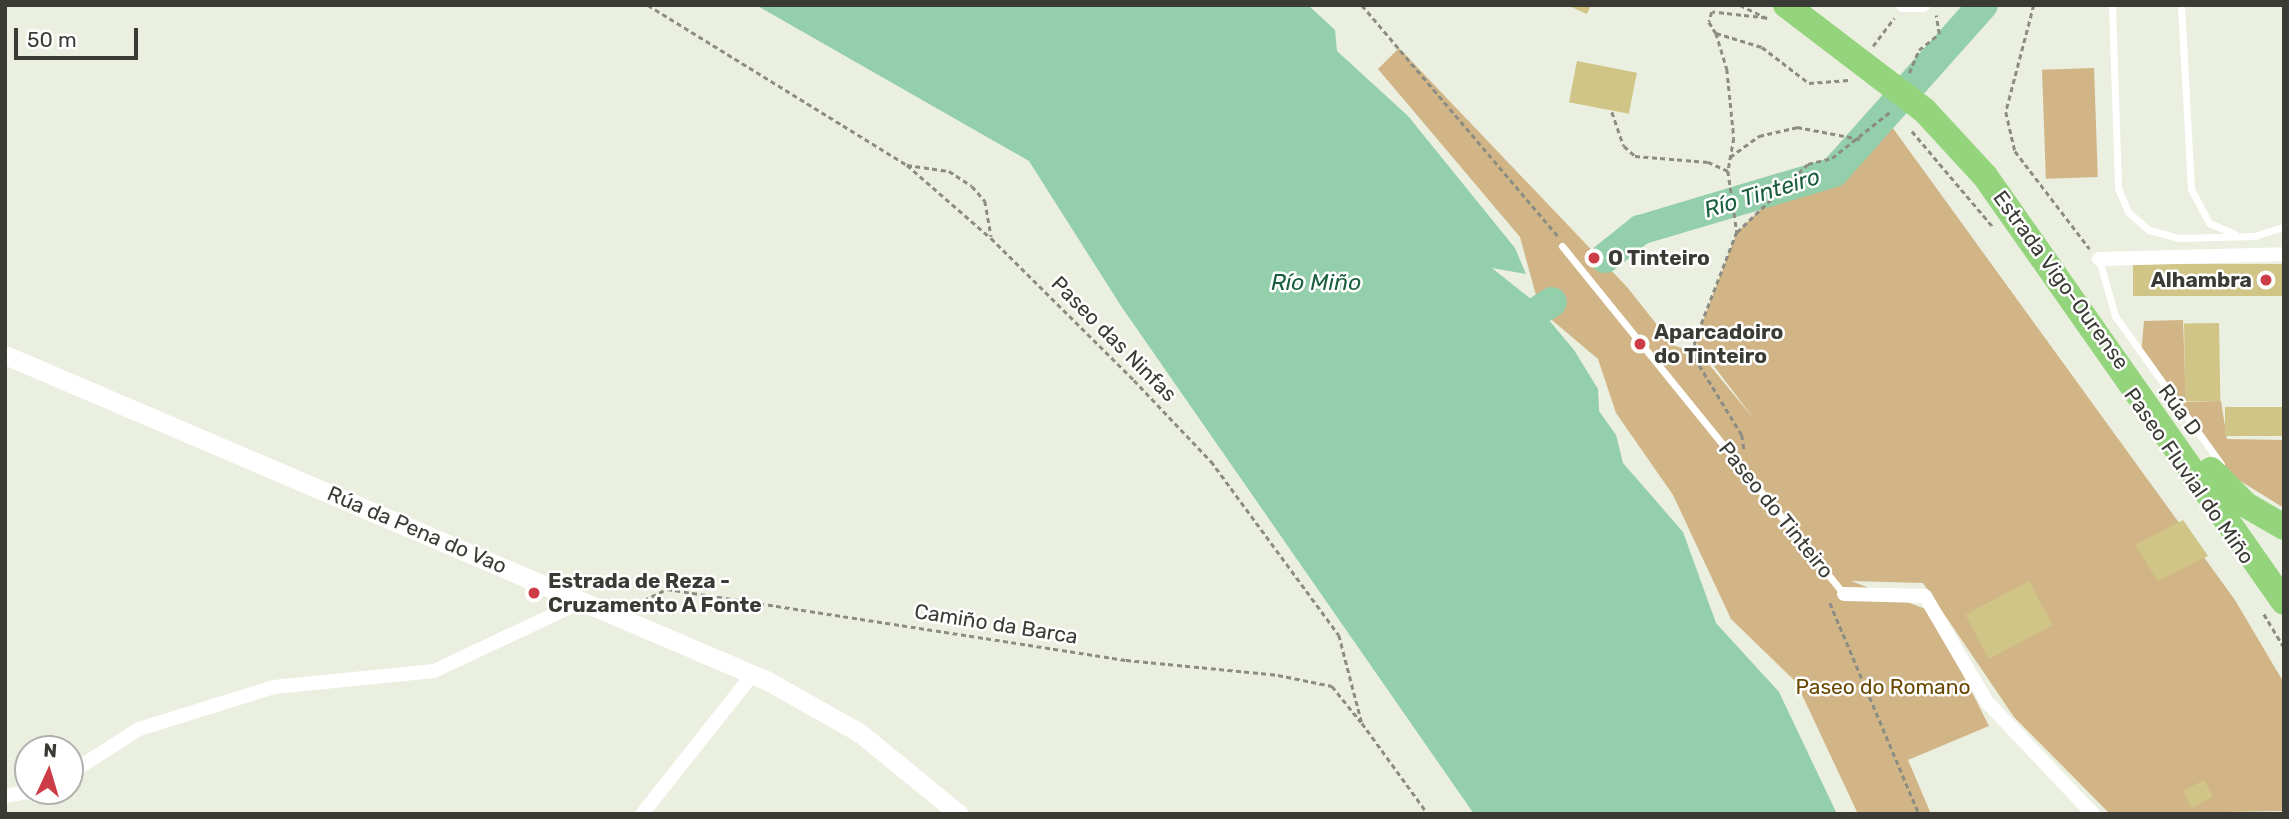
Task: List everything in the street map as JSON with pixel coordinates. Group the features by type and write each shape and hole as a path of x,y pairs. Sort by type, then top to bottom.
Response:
{"highway":[{"path":"1811,5 1859,53"},
{"name":"Estrada Vigo-Ourense","path":"1778,12 1859,53 1916,119 1985,176 2108,326 2271,603"},
{"path":"2108,326 2224,487 2284,527"}],"main road":[{"name":"Rúa da Pena do Vao","path":"5,355 753,674 860,733 959,814"}],"street":[{"path":"1903,5 1923,5"},
{"path":"2099,260 2284,254"},
{"name":"Paseo do Tinteiro","path":"1844,594 1925,596 1987,702 2093,814"},
{"path":"84,764 139,729 274,687 434,671 583,601"},
{"path":"642,814 753,674"}],"lane":[{"path":"2112,5 2118,188 2128,212 2148,230 2179,238 2255,236 2284,227"},
{"path":"2181,5 2196,204 2220,229 2255,236"},
{"name":"Paseo do Tinteiro","path":"1562,246 1844,594"},
{"name":"Rúa D","path":"2099,260 2108,326 2229,474 2284,514"}],"path":[{"name":"Paseo das Ninfas","path":"648,5 907,165 991,237 1211,461 1280,549 1339,635 1362,723 1428,814"},
{"path":"1362,5 1553,225 1562,246"},
{"path":"1716,33 1762,47 1809,83 1845,84 1859,53 1903,5"},
{"path":"1903,85 1919,50 1939,34 1934,5"},
{"path":"2034,5 2006,112 2015,150 2051,207 2099,260"},
{"path":"1737,232 1728,171 1730,157 1727,69 1712,12 1778,12"},
{"path":"1748,475 1742,435 1695,358 1695,341 1737,232 1808,164 1860,139 1892,108"},
{"path":"1612,113 1624,146 1635,156 1708,162 1728,171"},
{"path":"1916,119 1998,233"},
{"path":"1730,157 1759,136 1797,127 1860,139"},
{"path":"907,165 949,171 972,186 985,201 991,237"},
{"name":"Camiño da Barca","path":"614,614 667,589 1126,660 1278,675 1332,686 1362,723"},
{"path":"1844,594 1830,601 1919,814"},
{"path":"2271,603 2284,648"}],"green space":[{"name":"Paseo do Romano","path":"1399,48 1627,287 1673,345 1702,356 1754,419 1695,341 1737,232 1777,193 1841,178 1887,120 2235,600 2284,683 2284,811 2110,814 2014,717 1923,583 1851,581 1931,611 1989,726 1908,760 1931,814 1858,814 1796,682 1731,619 1673,495 1616,413 1598,359 1540,310 1520,237 1378,69"},
{"path":"2094,68 2098,177 2046,179 2042,70"},
{"path":"2183,320 2186,402 2221,401 2227,439 2284,440 2284,508 2229,474 2141,355 2144,321"}],"water":[{"name":"Río Miño","path":"756,5 1308,5 1335,30 1337,51 1408,116 1515,248 1526,274 1492,268 1532,300 1574,350 1598,389 1599,411 1616,435 1623,463 1683,532 1716,623 1779,692 1837,814 1474,814 1121,306 1029,161"}],"building":[{"path":"1567,5 1591,5 1587,14"},
{"path":"1577,61 1637,73 1629,114 1569,102"},
{"path":"2133,264 2284,264 2284,296 2133,296"},
{"path":"2219,323 2220,401 2185,402 2184,324"},
{"path":"2225,407 2284,407 2284,436 2225,436"},
{"path":"2183,520 2208,556 2158,581 2135,545"},
{"path":"2029,581 2052,625 1989,659 1965,615"},
{"path":"2204,780 2213,797 2192,808 2183,791"}],"waterway":[{"name":"Río Tinteiro","path":"1605,258 1640,230 1834,172 1983,5"},
{"name":"Río Tinteiro","path":"1508,330 1552,302"}],"place":[{"name":"O Tinteiro","path":"1594,258"},
{"name":"Alhambra","path":"2266,280"},
{"name":"Aparcadoiro do Tinteiro","path":"1640,344"},
{"name":"Estrada de Reza - Cruzamento A Fonte","path":"534,593"}]}
